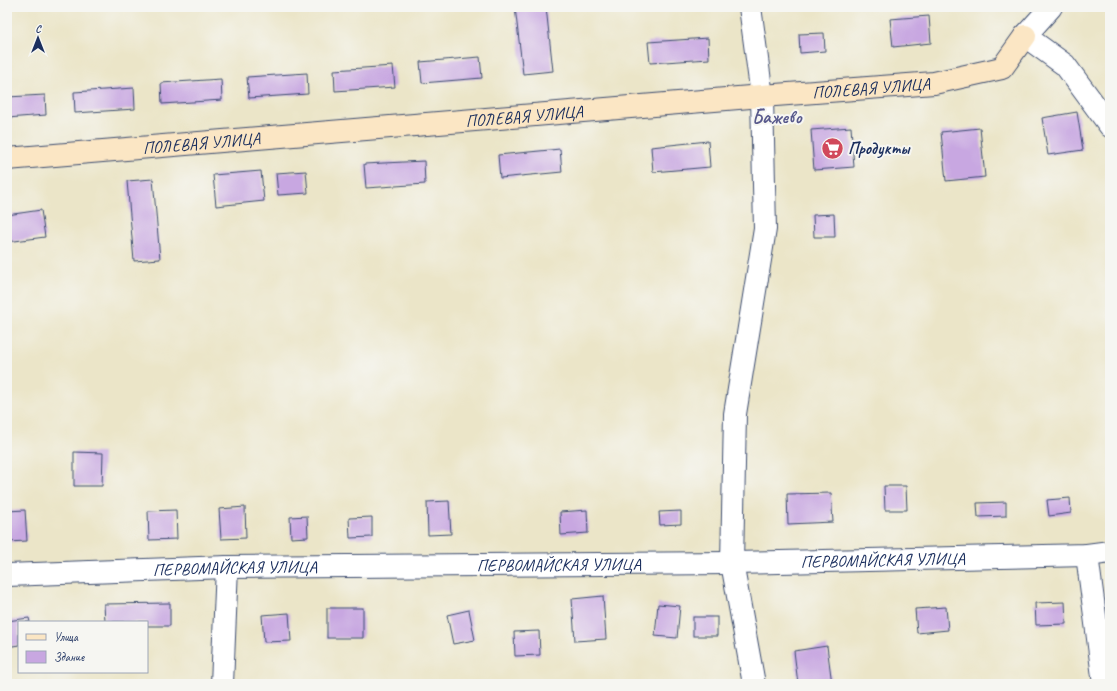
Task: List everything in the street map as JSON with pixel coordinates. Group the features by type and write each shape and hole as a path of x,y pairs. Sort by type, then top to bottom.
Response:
{"street":[{"path":"750,7 762,96 765,229 735,414 732,563 754,684"},
{"path":"1025,36 1030,7"},
{"path":"1025,36 1051,7"},
{"path":"1025,36 1065,65 1110,126"},
{"name":"ПОЛЕВАЯ УЛИЦА","path":"7,159 934,83 1002,68 1025,36"},
{"name":"ПЕРВОМАЙСКАЯ УЛИЦА","path":"7,574 227,567 732,563 1087,555 1110,552"},
{"path":"1087,555 1104,684"},
{"path":"222,684 227,567"}],"building":[{"path":"515,7 546,7 553,71 523,74"},
{"path":"929,16 931,43 893,47 890,19"},
{"path":"824,33 825,51 800,53 799,34"},
{"path":"708,38 709,59 650,63 648,42"},
{"path":"480,57 482,78 422,83 420,62"},
{"path":"393,66 395,87 335,91 334,70"},
{"path":"307,73 308,94 249,98 247,77"},
{"path":"221,79 222,100 162,104 161,83"},
{"path":"134,88 135,109 75,113 74,92"},
{"path":"45,95 46,115 7,118 7,97"},
{"path":"1077,112 1083,150 1048,155 1042,118"},
{"name":"Продукты","path":"851,127 854,167 814,170 811,130"},
{"path":"980,128 985,177 946,181 941,132"},
{"path":"708,141 710,167 653,172 651,147"},
{"path":"560,149 562,172 500,178 498,155"},
{"path":"424,161 425,184 366,188 364,164"},
{"path":"261,171 264,201 216,206 213,175"},
{"path":"306,171 308,193 278,195 276,173"},
{"path":"153,179 160,259 134,261 127,181"},
{"path":"41,210 45,237 7,242 7,215"},
{"path":"834,214 835,237 814,237 813,215"},
{"path":"74,452 103,453 102,486 74,486"},
{"path":"884,486 906,486 907,510 885,510"},
{"path":"831,493 833,522 788,524 787,494"},
{"path":"1070,498 1071,513 1049,516 1047,500"},
{"path":"449,501 451,534 428,535 427,502"},
{"path":"1006,502 1006,516 978,517 977,503"},
{"path":"245,507 246,538 221,539 219,509"},
{"path":"25,510 27,541 7,542 7,511"},
{"path":"176,510 177,539 149,540 148,511"},
{"path":"587,510 588,533 561,535 560,512"},
{"path":"681,511 681,524 660,525 659,512"},
{"path":"307,516 308,537 291,538 290,517"},
{"path":"372,517 372,537 350,538 349,518"},
{"path":"603,596 606,639 575,641 572,599"},
{"path":"1065,602 1066,624 1036,625 1035,603"},
{"path":"170,603 170,626 148,626 148,621 105,621 104,604"},
{"path":"658,604 680,606 677,638 655,636"},
{"path":"946,607 948,630 917,633 915,609"},
{"path":"327,608 363,608 363,638 327,638"},
{"path":"469,610 475,640 453,644 447,615"},
{"path":"289,613 291,641 264,642 262,615"},
{"path":"693,617 717,617 717,636 693,636"},
{"path":"29,618 30,621 18,621 18,645 7,647 7,621"},
{"path":"539,631 540,655 515,656 514,632"},
{"path":"827,646 832,684 798,684 794,651"}],"place":[{"name":"Продукты","path":"832,148"}],"district":[{"name":"Бажево","path":"777,116"}]}
